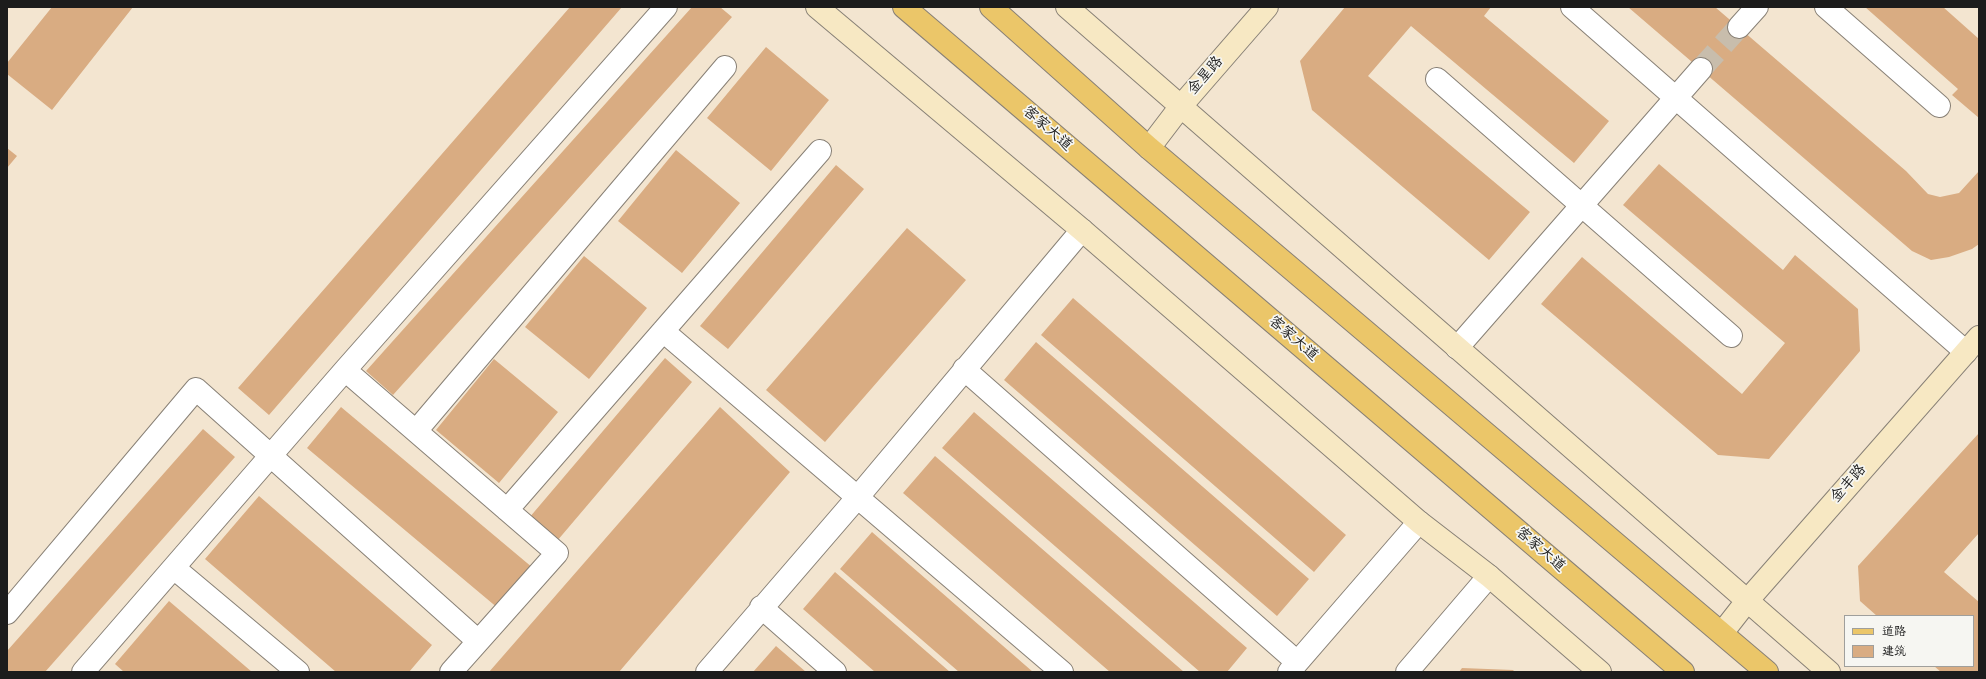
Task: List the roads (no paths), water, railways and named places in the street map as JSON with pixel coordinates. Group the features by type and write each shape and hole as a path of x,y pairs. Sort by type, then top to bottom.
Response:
{"main road":[{"name":"客家大道","path":"904,7 1683,672"},
{"path":"991,7 1149,148 1722,632 1766,672"}],"street":[{"path":"83,672 344,370 666,7"},
{"path":"817,7 1082,230 1419,522 1489,576 1600,672"},
{"path":"1067,7 1829,672"},
{"name":"金星路","path":"1149,148 1181,106 1267,7"},
{"path":"1572,7 1675,97 1972,344"},
{"path":"1739,27 1757,7"},
{"path":"1826,7 1939,106"},
{"path":"416,431 725,68"},
{"path":"1457,348 1581,204 1701,69"},
{"path":"1437,79 1731,336"},
{"path":"507,510 820,151"},
{"path":"707,672 857,498 1082,230"},
{"path":"663,331 1062,672"},
{"name":"金丰路","path":"1722,632 1747,601 1972,344"},
{"path":"964,369 1293,667 1419,522"},
{"path":"344,370 557,553 451,672"},
{"path":"7,613 196,389 269,456 478,641"},
{"path":"174,568 298,672"},
{"path":"1407,672 1489,576"},
{"path":"761,608 835,672"}],"tunnel":[{"path":"1701,69 1739,27"}]}
